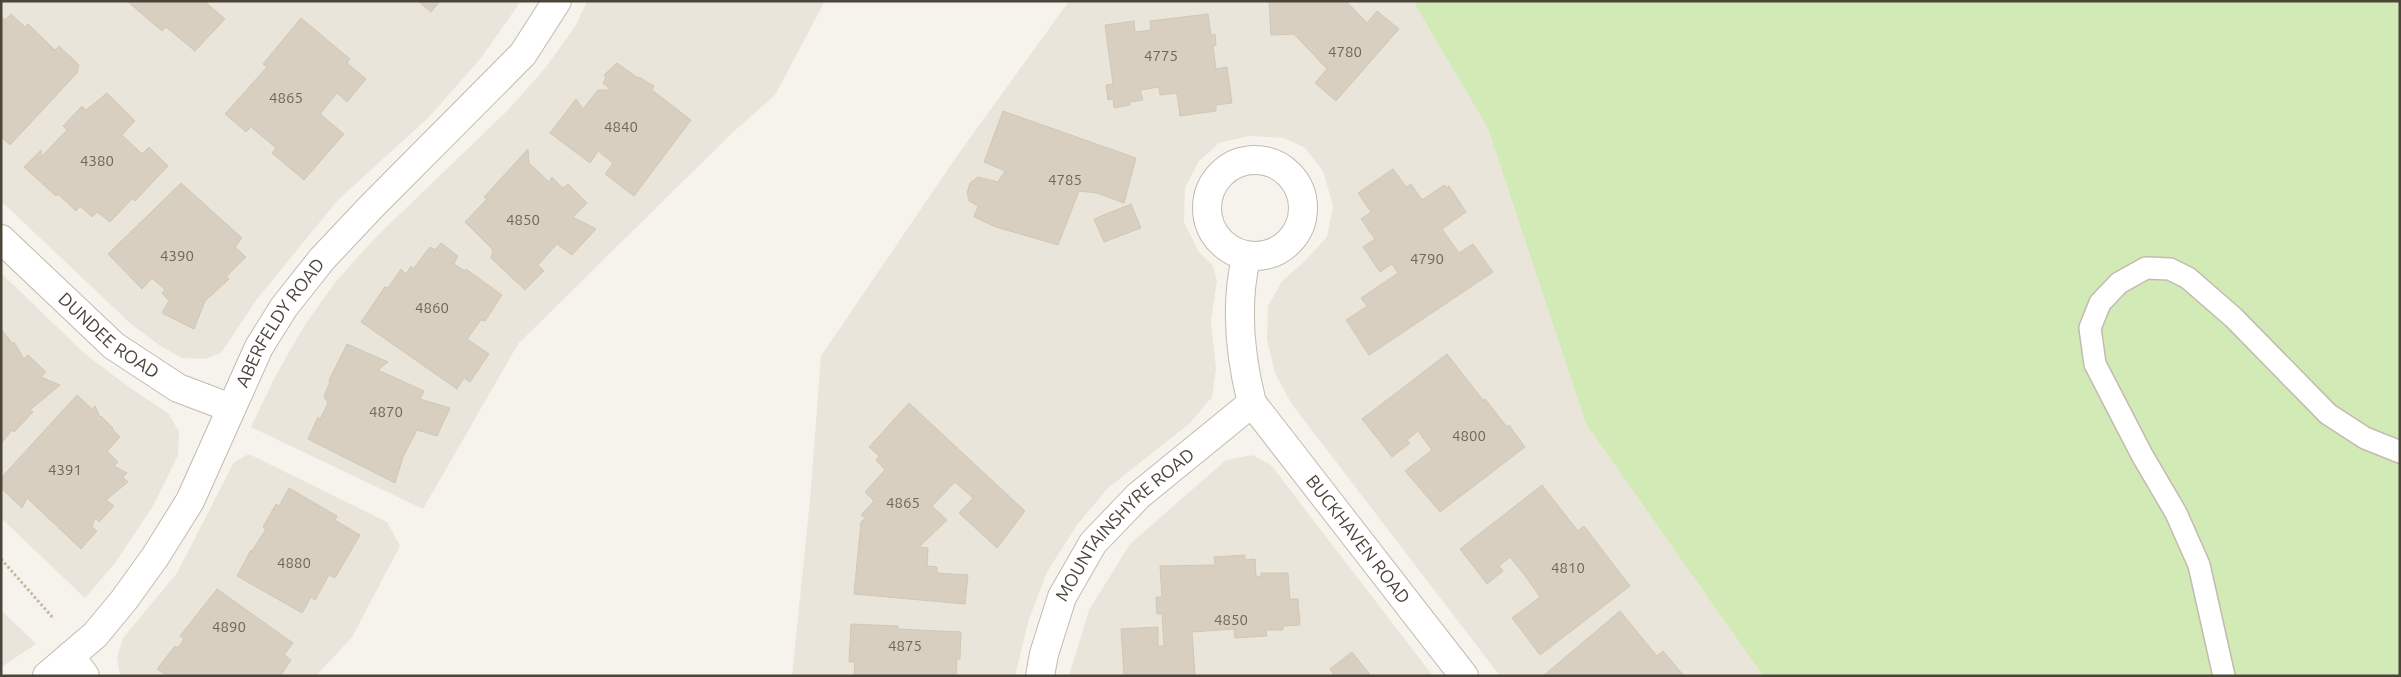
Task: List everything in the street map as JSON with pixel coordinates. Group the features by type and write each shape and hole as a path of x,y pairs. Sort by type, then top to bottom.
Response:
{"street":[{"name":"ABERFELDY ROAD","path":"47,676 77,666 101,628 155,558 190,500 259,346 284,307 322,259 523,54 557,1"},
{"name":"DUNDEE ROAD","path":"1,239 114,346 178,388 231,408"},
{"path":"1246,258 1240,295 1241,332 1244,372 1252,403"},
{"name":"MOUNTAINSHYRE ROAD","path":"1040,676 1062,597 1093,543 1138,496 1252,403"},
{"name":"BUCKHAVEN ROAD","path":"1252,403 1464,676"}],"lane":[{"path":"2224,676 2199,565 2176,513 2142,455 2095,364 2090,328 2100,303 2119,283 2146,268 2170,269 2182,275 2234,318 2328,414 2365,438 2400,452"}],"path":[{"path":"1,560 54,619"}],"shaded area":[{"path":"1,1 521,1 481,58 429,117 338,200 257,299 221,353 205,359 182,358 159,345 131,324 1,201"},
{"path":"587,1 825,1 775,95 731,134 518,344 423,509 251,427 275,377 304,326 337,280 376,237 508,110 546,67 576,25"},
{"path":"1069,1 1413,1 1488,129 1586,424 1763,676 1500,676 1291,403 1275,373 1267,339 1268,306 1282,281 1305,261 1327,237 1333,206 1323,171 1305,148 1284,138 1249,136 1219,143 1199,161 1185,188 1184,222 1199,252 1213,266 1217,281 1211,321 1216,369 1212,397 1190,423 1108,488 1077,525 1047,572 1029,619 1015,676 792,676 810,500 821,356 957,156"},
{"path":"1,273 84,353 130,388 169,414 179,432 178,455 153,506 115,563 85,598 1,518"},
{"path":"249,454 387,522 400,546 352,637 316,676 120,676 117,657 123,638 177,573 234,462"},
{"path":"1252,455 1271,465 1433,676 1069,676 1089,610 1130,544 1226,460"},
{"path":"1,610 36,644 1,667"}],"green space":[{"path":"1413,1 2400,1 2400,676 1763,676 1586,424 1488,129"}],"building":[{"path":"127,1 204,1 225,19 195,51 166,27 162,31"},
{"path":"418,1 440,1 431,12"},
{"path":"1269,1 1346,1 1367,23 1377,11 1399,29 1336,101 1315,83 1327,69 1294,34 1271,35"},
{"path":"11,14 25,27 28,24 55,50 59,46 79,65 77,73 10,145 1,137 1,16 5,20"},
{"path":"1208,14 1211,35 1215,34 1216,45 1213,46 1216,69 1227,67 1232,103 1216,105 1216,111 1180,116 1177,93 1160,95 1159,87 1140,90 1143,100 1130,102 1130,105 1114,108 1113,99 1108,100 1106,85 1113,84 1105,25 1134,21 1135,32 1151,30 1150,21"},
{"path":"301,18 350,59 347,63 366,79 347,102 337,93 320,114 344,134 304,180 272,153 276,148 251,127 246,132 225,114 267,67 263,64"},
{"path":"617,63 638,78 654,86 652,90 691,120 634,196 605,174 613,163 598,151 590,163 550,133 576,99 583,109 598,90 610,89 603,83 606,77 604,75"},
{"path":"107,93 135,121 122,135 142,154 149,147 168,166 135,201 132,199 110,222 97,212 92,217 80,206 76,211 24,167 41,150 41,157 67,130 63,126 82,106 86,110"},
{"path":"1003,111 1136,158 1124,203 1097,193 1079,191 1058,245 996,227 974,217 978,206 969,201 967,193 970,183 978,177 998,182 1005,171 984,162"},
{"path":"528,149 529,163 549,182 552,177 563,188 568,184 587,203 573,217 596,229 572,255 557,244 538,265 544,271 525,290 491,258 493,250 465,222 487,199 484,197"},
{"path":"1393,169 1406,187 1411,184 1422,200 1444,185 1446,188 1449,186 1466,212 1442,229 1459,253 1473,244 1493,272 1369,355 1346,320 1367,306 1361,298 1398,273 1392,264 1380,272 1363,247 1375,239 1361,219 1371,212 1358,193"},
{"path":"181,183 242,238 235,247 246,257 226,277 229,279 205,301 194,329 162,313 169,301 162,293 165,290 152,278 142,289 108,254"},
{"path":"1131,204 1141,228 1104,242 1094,219"},
{"path":"441,243 458,256 454,264 465,271 466,269 502,295 485,321 481,320 467,339 489,354 470,382 464,378 457,389 361,322 385,287 388,288 401,269 406,274 411,266 413,269 430,247 435,250"},
{"path":"1,329 13,344 14,342 24,359 28,355 46,372 41,377 60,385 30,410 33,412 14,432 12,430 1,444"},
{"path":"347,344 388,362 378,370 424,391 420,399 450,408 437,436 417,430 403,457 395,483 308,439 318,417 320,420 328,403 324,396 330,382 329,380"},
{"path":"1447,354 1483,400 1485,399 1507,427 1509,425 1525,447 1440,512 1405,471 1432,450 1418,431 1407,440 1410,443 1392,457 1362,419"},
{"path":"77,395 92,409 95,406 100,417 120,437 107,451 118,462 114,466 127,473 123,477 128,482 106,500 114,506 99,522 95,518 92,527 97,531 81,549 27,498 22,508 1,488 1,478"},
{"path":"909,403 1025,511 997,548 959,513 973,498 955,482 932,506 947,520 919,547 928,548 927,566 937,567 937,573 968,575 965,604 854,594 861,522 865,518 861,515 874,501 865,492 885,470 876,460 879,456 869,447"},
{"path":"1542,485 1578,531 1584,526 1630,586 1540,655 1512,618 1540,597 1526,577 1510,557 1499,566 1503,571 1487,584 1460,549"},
{"path":"289,488 337,516 335,520 360,535 335,578 329,575 315,600 311,597 302,613 237,576 251,550 266,529 263,527 276,504 279,506"},
{"path":"1245,555 1245,560 1255,559 1256,577 1261,576 1261,573 1288,573 1290,599 1298,599 1300,625 1283,626 1283,630 1266,630 1267,636 1235,638 1234,629 1192,632 1195,676 1124,676 1121,629 1158,627 1158,646 1164,646 1162,614 1157,614 1156,597 1162,597 1160,566 1215,565 1214,557"},
{"path":"217,589 293,643 284,655 291,660 280,676 167,676 157,669 175,646 178,648 184,639 180,636"},
{"path":"1620,611 1657,656 1663,651 1684,676 1543,676"},
{"path":"851,624 898,626 898,629 961,632 960,659 957,659 956,676 854,676 855,662 849,662"},
{"path":"1352,652 1371,676 1335,676 1330,669"}]}
